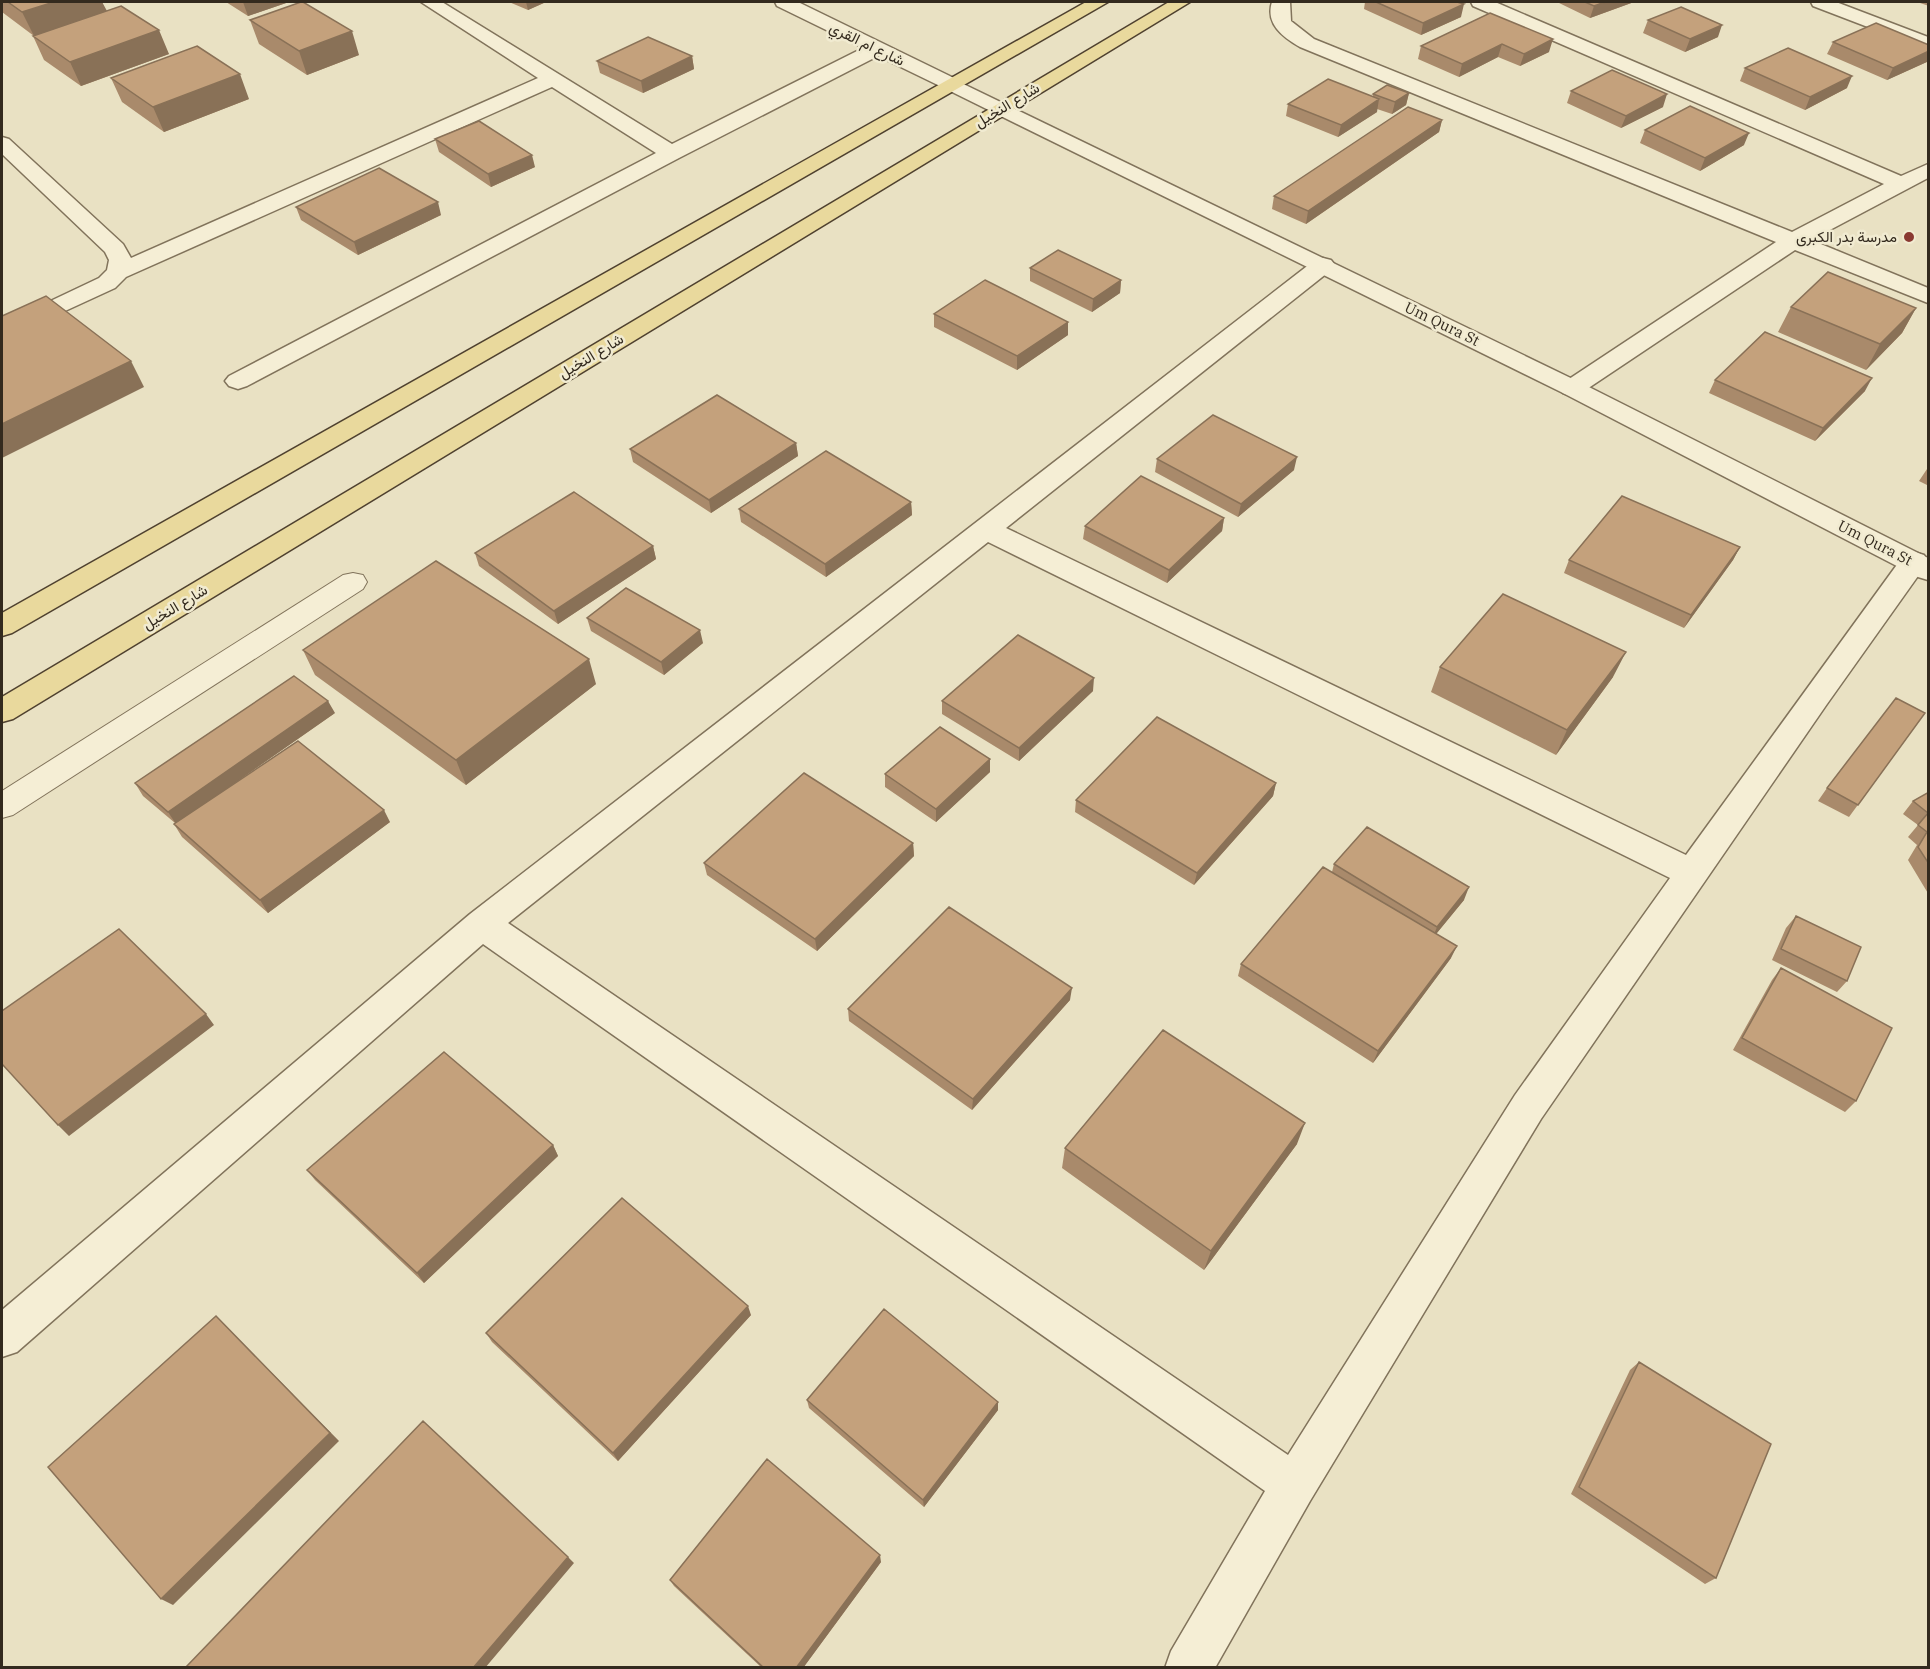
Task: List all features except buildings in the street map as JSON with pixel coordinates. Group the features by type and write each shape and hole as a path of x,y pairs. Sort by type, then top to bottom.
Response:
{"main road":[{"path":"2,626 951,84 1099,2"},
{"name":"شارع النخيل","path":"2,711 1181,2"}],"street":[{"path":"429,2 671,153"},
{"name":"شارع ام القري","path":"784,2 951,84"},
{"path":"1281,2 1278,18 1284,27 1306,43 1929,296"},
{"path":"1480,2 1900,183"},
{"path":"1820,2 1929,44"},
{"path":"238,381 671,153 877,49"},
{"path":"2,333 90,294 107,283 118,272 553,79"},
{"name":"Um Qura St","path":"951,84 1572,388 1921,566"},
{"path":"2,142 115,249 121,260 118,272"},
{"path":"1572,388 1793,241 1900,183 1929,170"},
{"path":"2,1337 482,924 1323,265"},
{"path":"985,529 1690,873"},
{"path":"1188,1668 1294,1485 1528,1107 1690,873 1921,566"},
{"path":"482,924 1294,1485"}],"lane":[{"path":"2,806 353,582"}],"place":[{"name":"مدرسة بدر الكبرى","path":"1909,237"}]}
